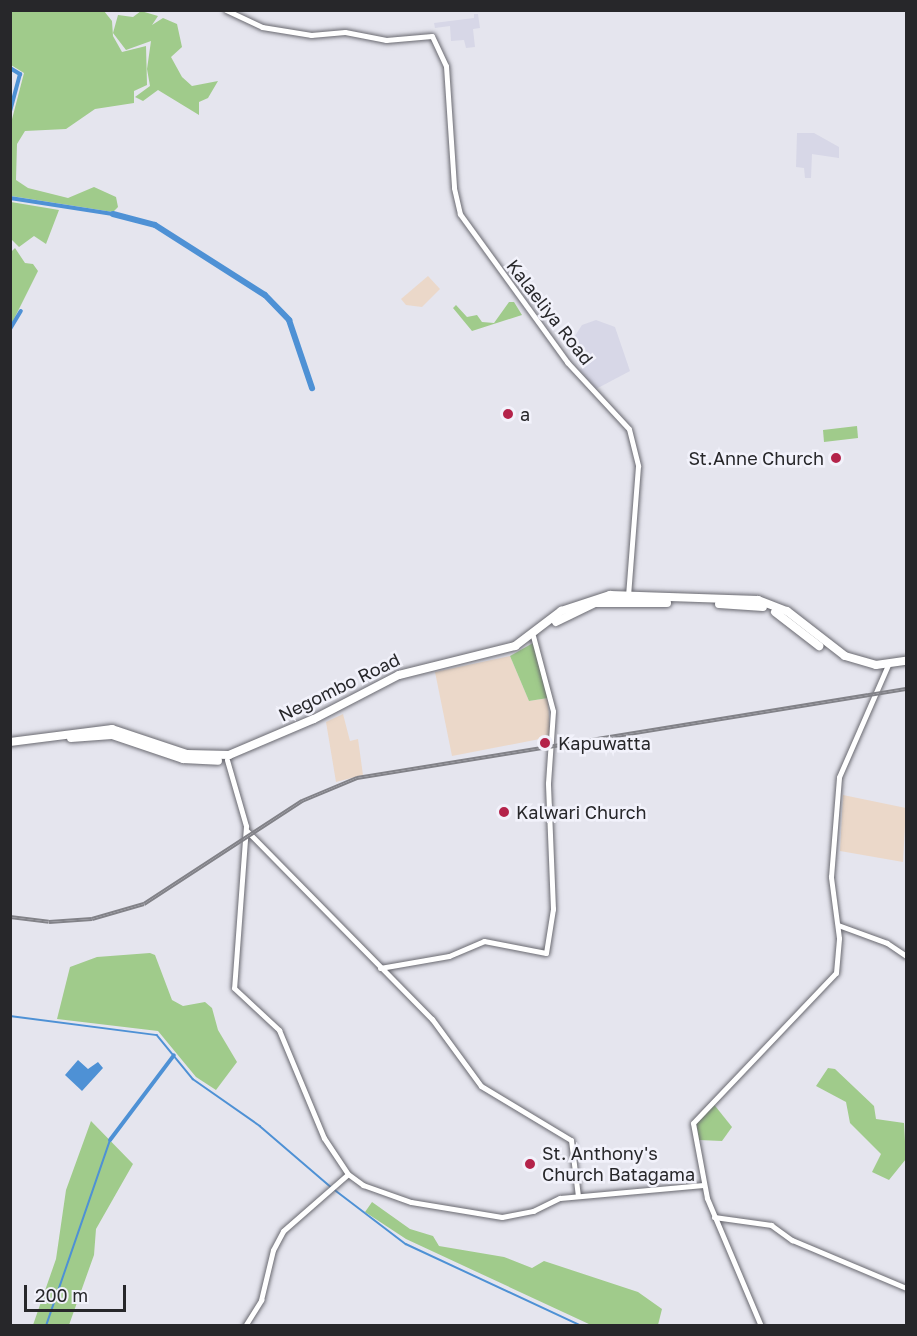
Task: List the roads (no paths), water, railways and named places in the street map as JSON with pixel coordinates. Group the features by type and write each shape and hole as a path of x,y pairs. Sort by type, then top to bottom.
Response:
{"highway":[{"name":"Negombo Road","path":"10,747 105,735 136,740 183,759 227,760 310,727 392,683 499,656 534,638 584,606 628,598 759,606 782,615 837,659 889,667 906,666"},
{"name":"Negombo Road","path":"10,742 112,729 187,754 229,755 314,719 399,675 515,646 534,638"},
{"name":"Negombo Road","path":"889,667 906,661"}],"street":[{"name":"Kalaeliya Road","path":"226,10 262,27 311,35 345,32 386,40 432,36 446,66 454,188 460,214 567,362 631,436 638,466 628,598"},
{"path":"380,968 449,956 484,941 546,953 553,909 548,783 553,711 534,638"},
{"path":"761,1326 714,1217 703,1185 694,1119 836,973 838,925 831,877 840,769 889,667"},
{"path":"227,760 252,841 432,1019 488,1093 524,1109 571,1140 578,1196"},
{"path":"246,826 234,988 279,1030 324,1138 348,1174 395,1197 481,1215 517,1216 560,1198 703,1185"},
{"path":"838,925 887,943 906,956"},
{"path":"245,1326 267,1286 273,1250 283,1231 348,1174"},
{"path":"714,1217 771,1225 792,1240 906,1288"}],"water":[{"path":"78,1060 88,1069 98,1062 103,1068 82,1091 65,1075"}],"waterway":[{"path":"10,68 20,74 10,112"},
{"path":"10,198 113,214"},
{"path":"113,214 155,225 265,295 289,320 312,388"},
{"path":"10,329 21,311"},
{"path":"10,1016 157,1035 193,1079 260,1126 331,1187"},
{"path":"110,1140 174,1055"},
{"path":"46,1326 110,1140"},
{"path":"335,1190 406,1244 582,1326"}],"railway":[{"path":"10,917 49,922 92,919 144,904 302,801 357,778 906,689"}],"place":[{"name":"a","path":"508,414"},
{"name":"St.Anne Church","path":"836,458"},
{"name":"Kapuwatta","path":"545,743"},
{"name":"Kalwari Church","path":"504,812"},
{"name":"St. Anthony's Church Batagama","path":"530,1164"}]}
